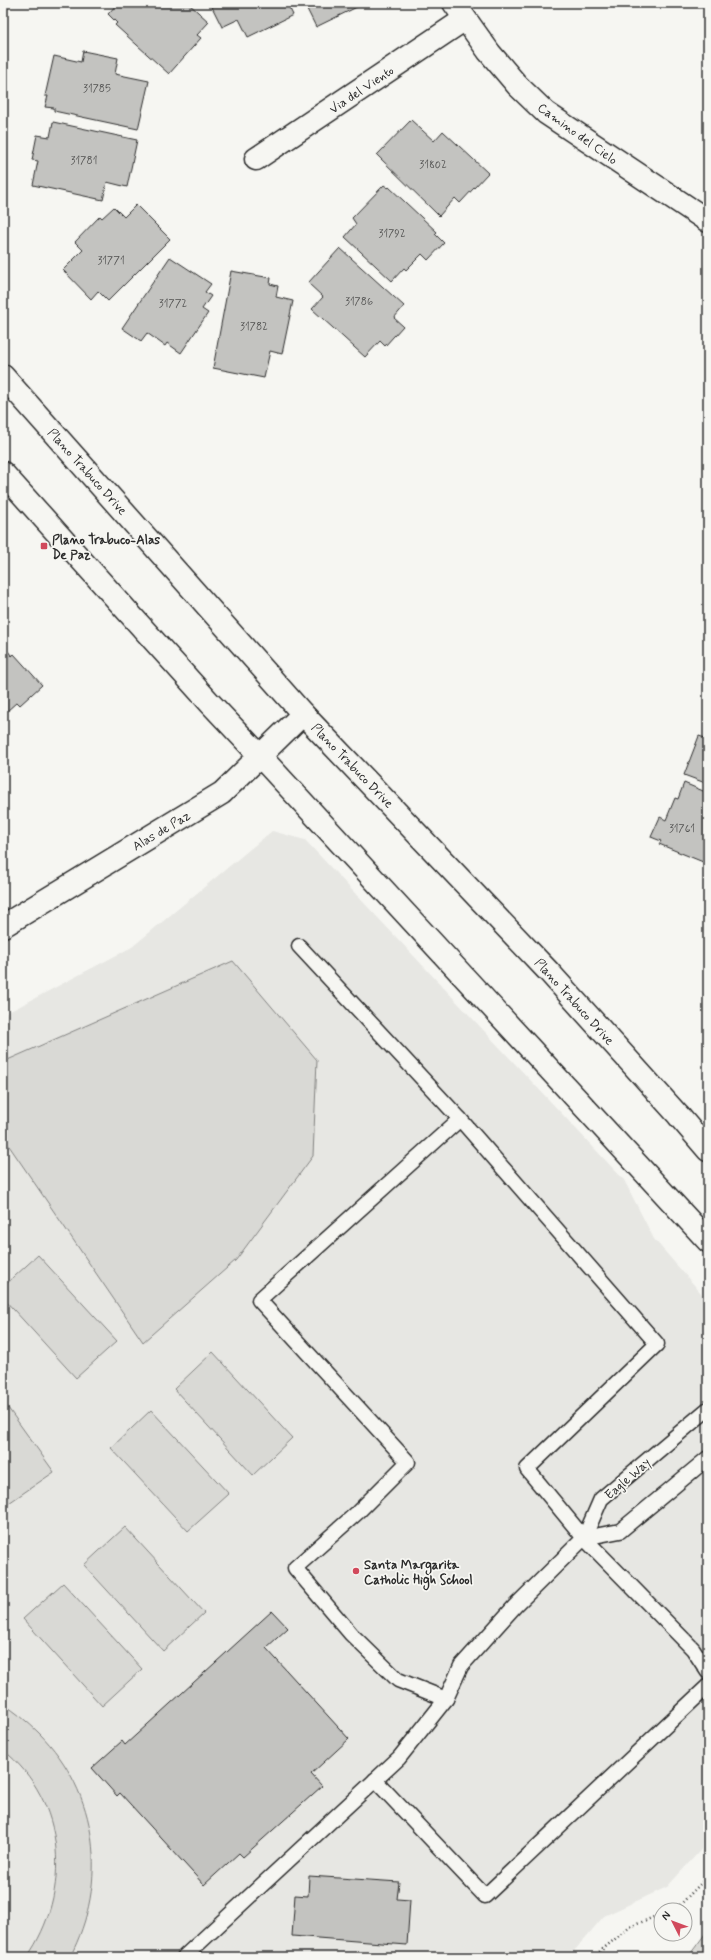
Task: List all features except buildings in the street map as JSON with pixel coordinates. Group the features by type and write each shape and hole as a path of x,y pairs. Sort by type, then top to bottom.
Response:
{"street":[{"name":"Via del Viento","path":"256,159 459,11"},
{"name":"Camino del Cielo","path":"459,11 489,52 517,85 546,113 708,221"},
{"name":"Plano Trabuco Drive","path":"3,376 303,714 549,972 708,1150"},
{"path":"3,473 210,703 708,1242"},
{"name":"Alas de Paz","path":"3,926 222,793 303,714"}],"lane":[{"path":"299,946 460,1119 657,1344 527,1470 584,1538 693,1649 708,1672"},
{"path":"446,1699 398,1680 351,1634 295,1568 358,1512 408,1462 259,1300 460,1119"},
{"name":"Eagle Way","path":"584,1538 601,1499 708,1409"},
{"path":"184,1957 399,1758 446,1699 461,1666 515,1606 584,1538 620,1531 708,1458"},
{"path":"374,1780 485,1896 708,1686"}],"path":[{"path":"683,1902 708,1876"},
{"path":"593,1957 630,1927 653,1917"}],"shaded area":[{"name":"Santa Margarita Catholic High School","path":"272,831 305,840 624,1180 654,1239 708,1301 708,1842 667,1887 604,1916 569,1957 3,1957 3,1015 132,947"},
{"path":"233,961 317,1060 313,1156 236,1260 143,1342 3,1137 3,1062"},
{"path":"38,1255 117,1341 76,1378 3,1298 3,1287"},
{"path":"213,1352 292,1438 253,1475 174,1389"},
{"path":"3,1401 54,1472 3,1507"},
{"path":"151,1410 229,1494 188,1531 111,1448"},
{"path":"125,1527 204,1613 163,1651 84,1565"},
{"path":"63,1583 142,1669 102,1706 23,1619"},
{"path":"3,1704 35,1729 59,1757 75,1783 85,1810 92,1839 93,1869 90,1899 82,1928 70,1957 27,1957 42,1932 51,1905 56,1877 56,1848 51,1821 40,1794 24,1771 3,1750"},
{"path":"708,1930 708,1957 688,1957"}],"place":[{"name":"Plano Trabuco-Alas De Paz","path":"44,546"},
{"name":"Santa Margarita Catholic High School","path":"356,1571"}]}
